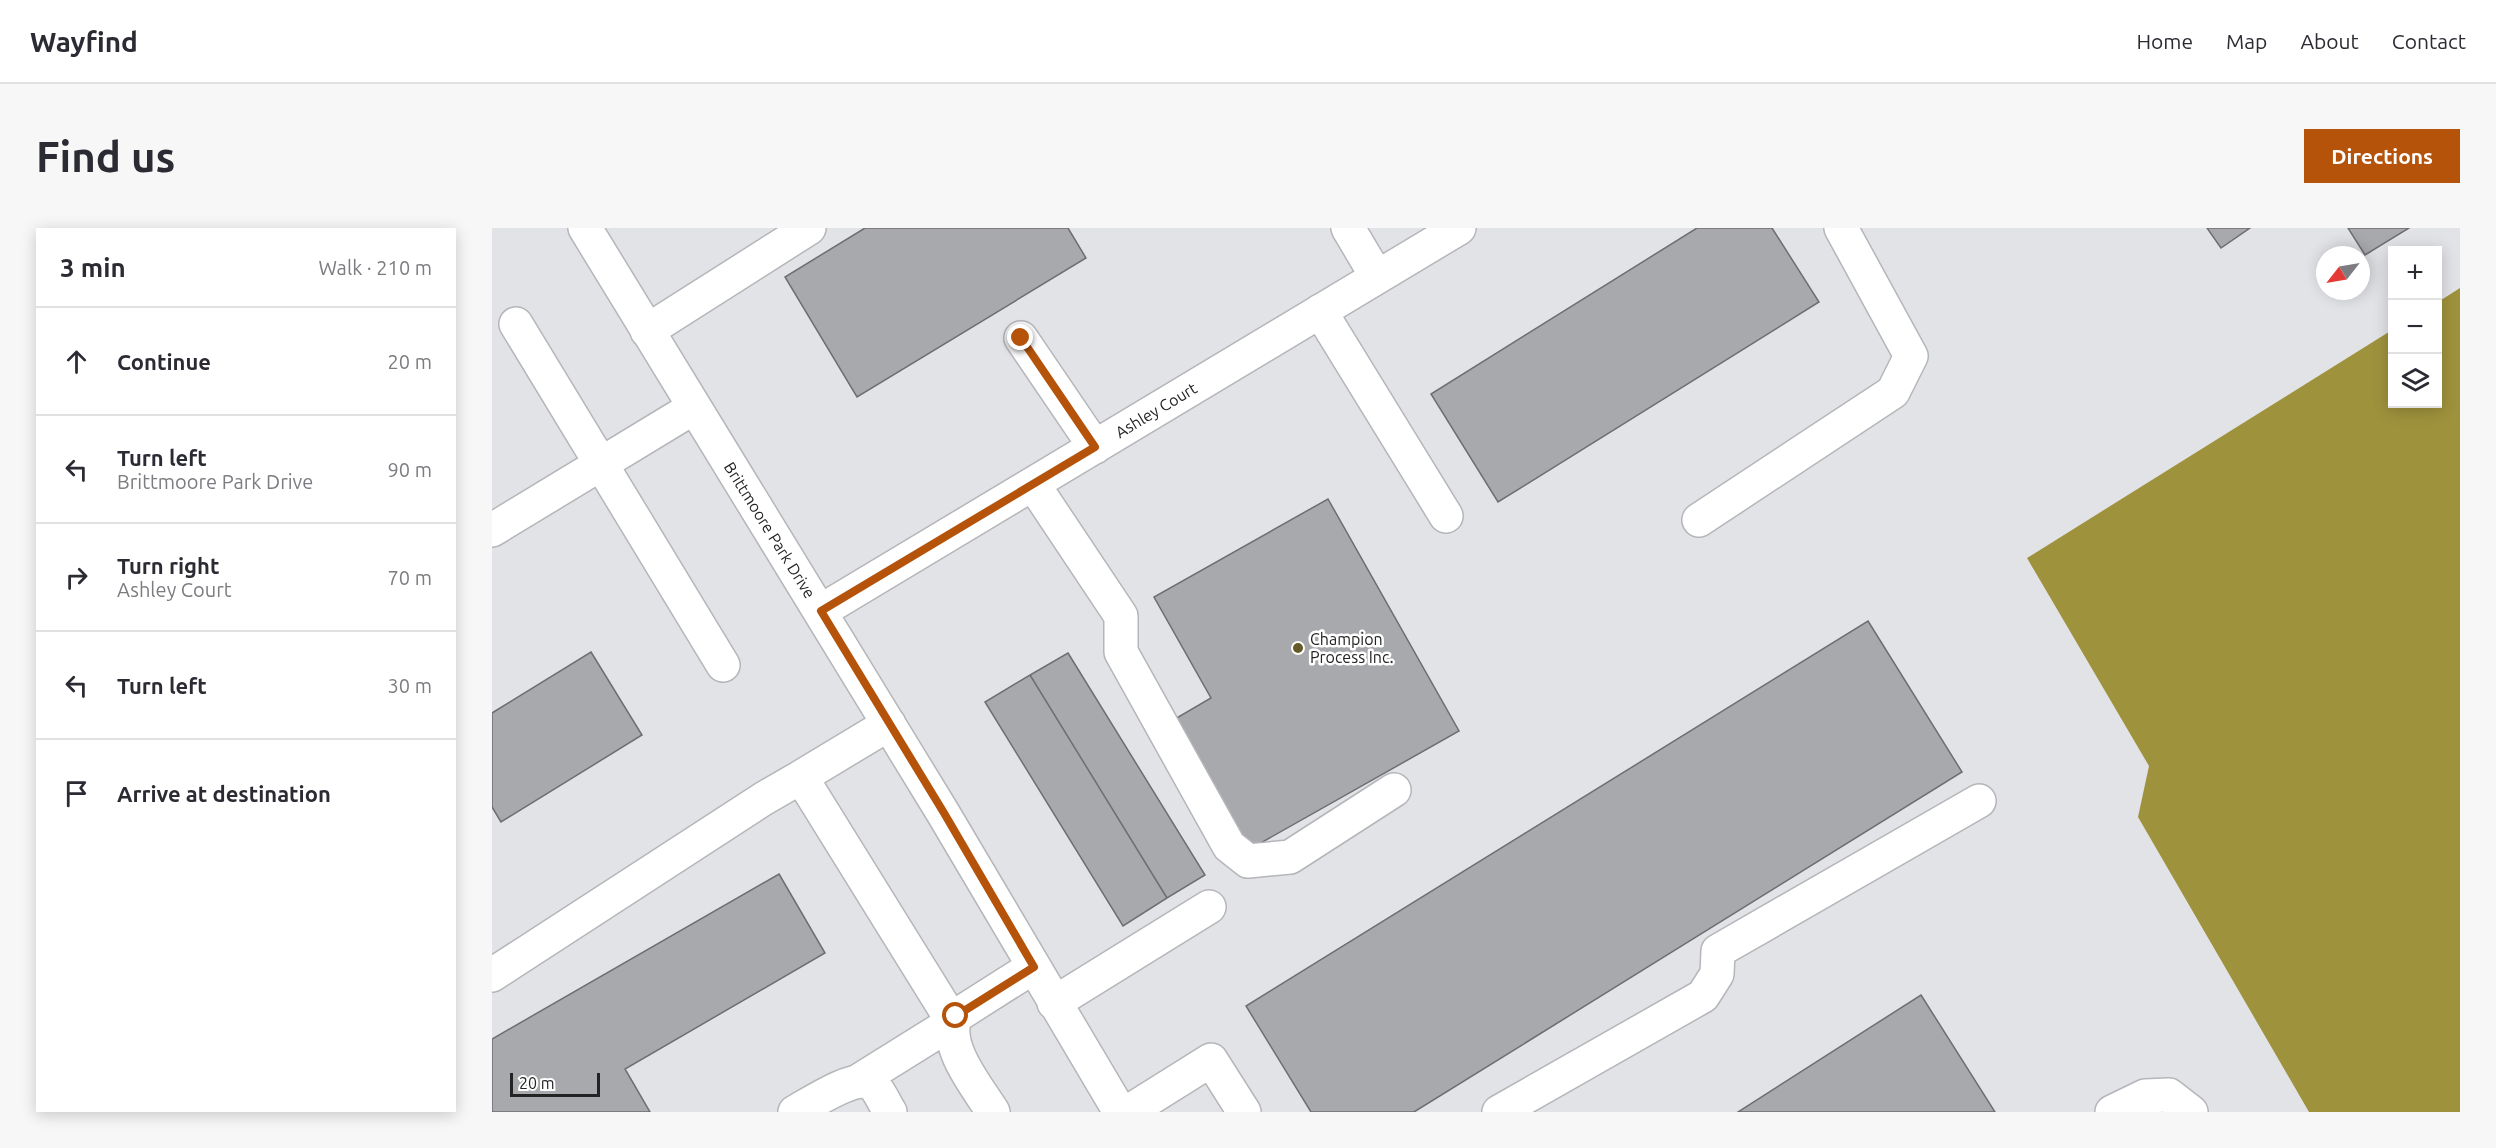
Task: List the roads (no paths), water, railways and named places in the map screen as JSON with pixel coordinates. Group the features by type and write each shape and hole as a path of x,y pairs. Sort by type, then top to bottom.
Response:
{"street":[{"name":"Brittmoore Park Drive","path":"585,228 693,408 821,611 1120,1112"},
{"path":"647,331 809,228"},
{"path":"1348,228 1377,277"},
{"name":"Ashley Court","path":"821,611 1459,228"},
{"path":"1699,520 1893,392 1911,356 1841,228"},
{"path":"1320,311 1446,516"},
{"path":"516,324 723,665"},
{"path":"1021,338 1095,447"},
{"path":"492,530 693,408"},
{"path":"1033,484 1121,616 1121,652 1229,846 1248,861 1290,857 1394,790"},
{"path":"492,975 763,799 889,724"},
{"path":"801,777 953,1022"},
{"path":"1499,1112 1703,996 1717,975 1718,951 1979,801"},
{"path":"1054,1003 1209,907"},
{"path":"993,1112 963,1064 953,1040 953,1022 956,1016 1034,967"},
{"path":"795,1112 842,1086 860,1080 953,1022"},
{"path":"1128,1112 1211,1060 1244,1112"},
{"path":"860,1080 868,1082 875,1088 890,1112"},
{"path":"2112,1112 2145,1096 2169,1095 2190,1112"}],"place":[{"name":"Champion Process Inc.","path":"1298,648"}]}
